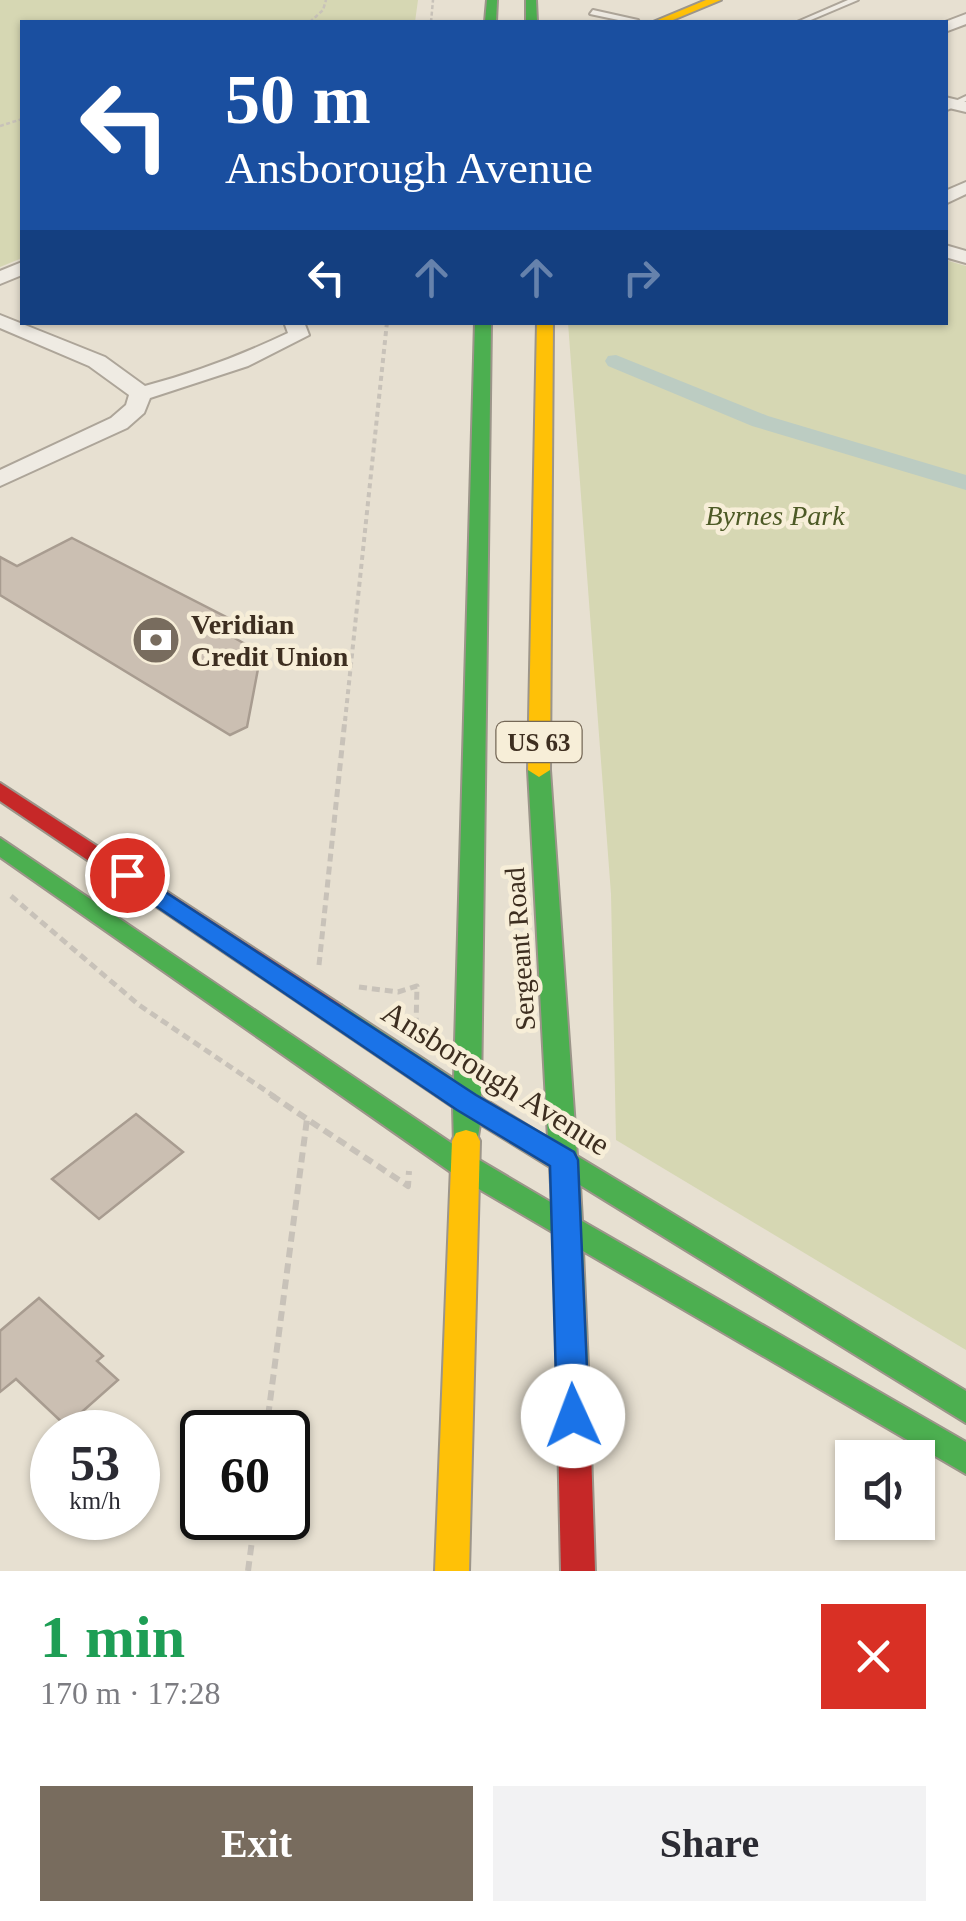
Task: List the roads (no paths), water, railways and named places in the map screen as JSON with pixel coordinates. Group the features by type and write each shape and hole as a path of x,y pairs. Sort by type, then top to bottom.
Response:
{"main road":[{"path":"664,20 716,0"},
{"name":"Sergeant Road","path":"452,1571 483,325"},
{"name":"Sergeant Road","path":"545,325 539,763 568,1228 578,1571"},
{"name":"Ansborough Avenue","path":"0,790 466,1102 966,1408"},
{"path":"0,846 465,1166 966,1459"}],"street":[{"path":"0,321 114,371 133,382 140,394 136,408 119,422 0,479"},
{"path":"140,394 196,380 260,355 298,335 295,325"}],"lane":[{"path":"806,20 854,0"},
{"path":"593,12 627,20"}],"waterway":[{"path":"616,361 760,421 966,483"}],"place":[{"name":"Veridian Credit Union","path":"156,640"}],"park label":[{"name":"Byrnes Park","path":"775,515"}]}
